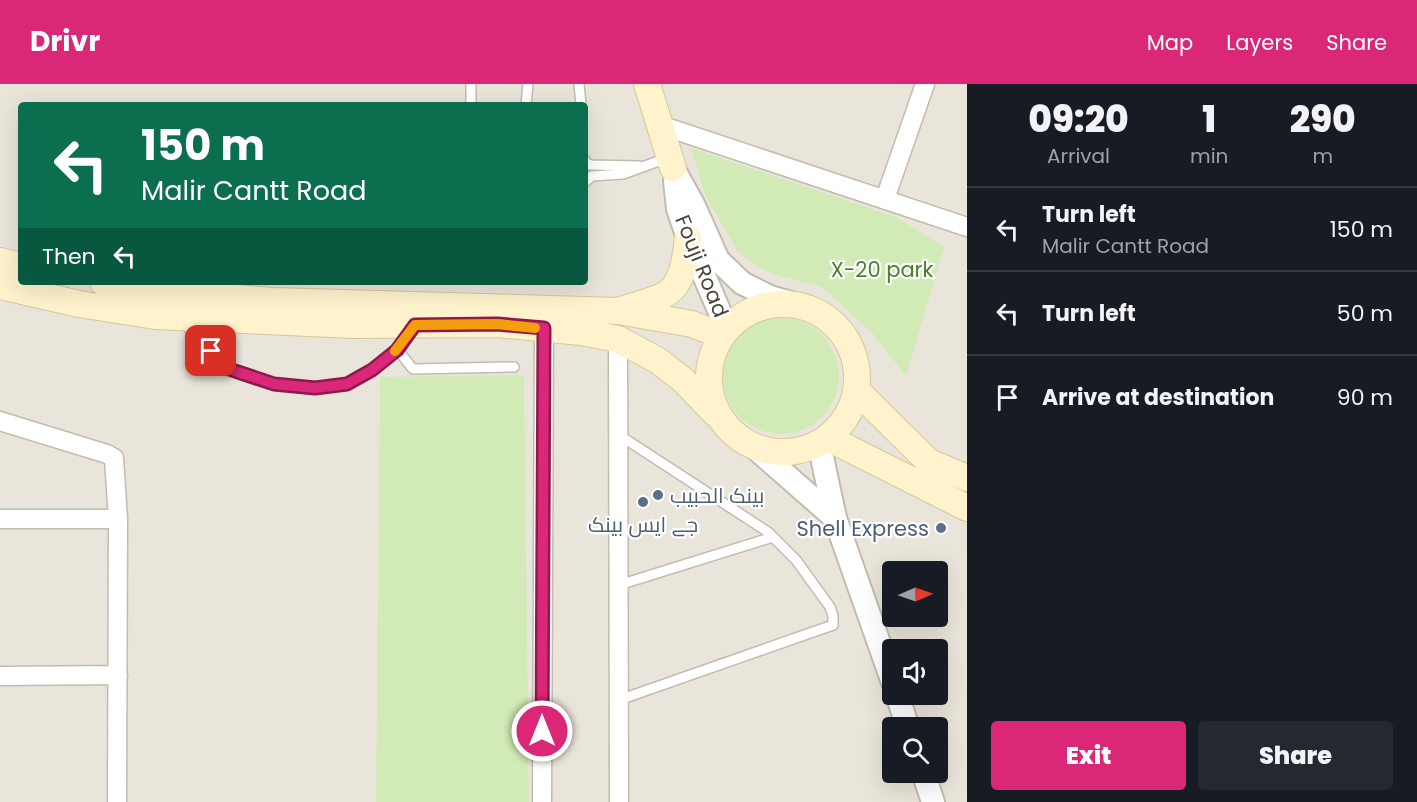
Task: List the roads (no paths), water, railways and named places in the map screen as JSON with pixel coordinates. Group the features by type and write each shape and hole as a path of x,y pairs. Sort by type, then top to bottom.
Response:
{"main road":[{"name":"Fouji Road","path":"647,84 671,162"},
{"path":"618,311 664,296 679,284 685,268 688,238"},
{"path":"0,261 18,265"},
{"path":"118,285 147,291 273,301 618,311 725,332"},
{"path":"0,286 79,304 155,316 354,326 497,324 581,332 618,339 657,360 683,380 738,437 754,447 773,452 794,452 812,447 841,424 851,408 856,390 855,361 843,334 822,315 795,304 776,304 758,308 741,316 725,332 713,353 709,371 715,413"},
{"path":"856,390 929,462 967,478"},
{"path":"823,440 967,508"}],"street":[{"path":"885,199 925,84"},
{"path":"660,124 967,227"},
{"name":"Fouji Road","path":"671,162 678,209 725,332"},
{"name":"Fouji Road","path":"671,162 718,260 742,283 770,297 795,304"},
{"path":"542,802 544,328"},
{"path":"618,339 619,802"},
{"path":"0,421 114,458 118,519 117,802"},
{"path":"823,440 835,518 882,652"},
{"path":"754,447 835,518"},
{"path":"0,519 118,519"},
{"path":"0,676 118,675"},
{"path":"927,783 933,802"}],"lane":[{"path":"471,84 471,102"},
{"path":"526,102 528,84"},
{"path":"579,84 581,102"},
{"path":"588,164 641,166 671,162"},
{"path":"588,179 592,176 623,174 641,166"},
{"path":"180,318 226,368 274,384 315,388 347,384 372,370 397,350 415,325"},
{"path":"397,350 413,369 514,367"},
{"path":"619,435 768,532 796,560 830,607 833,616 833,625 619,700"},
{"path":"619,585 773,537"}],"place":[{"name":"بينک الحبيب","path":"658,495"},
{"name":"جے ایس بینک","path":"643,502"},
{"name":"Shell Express","path":"941,528"}],"park label":[{"name":"X-20 park","path":"882,269"}]}
